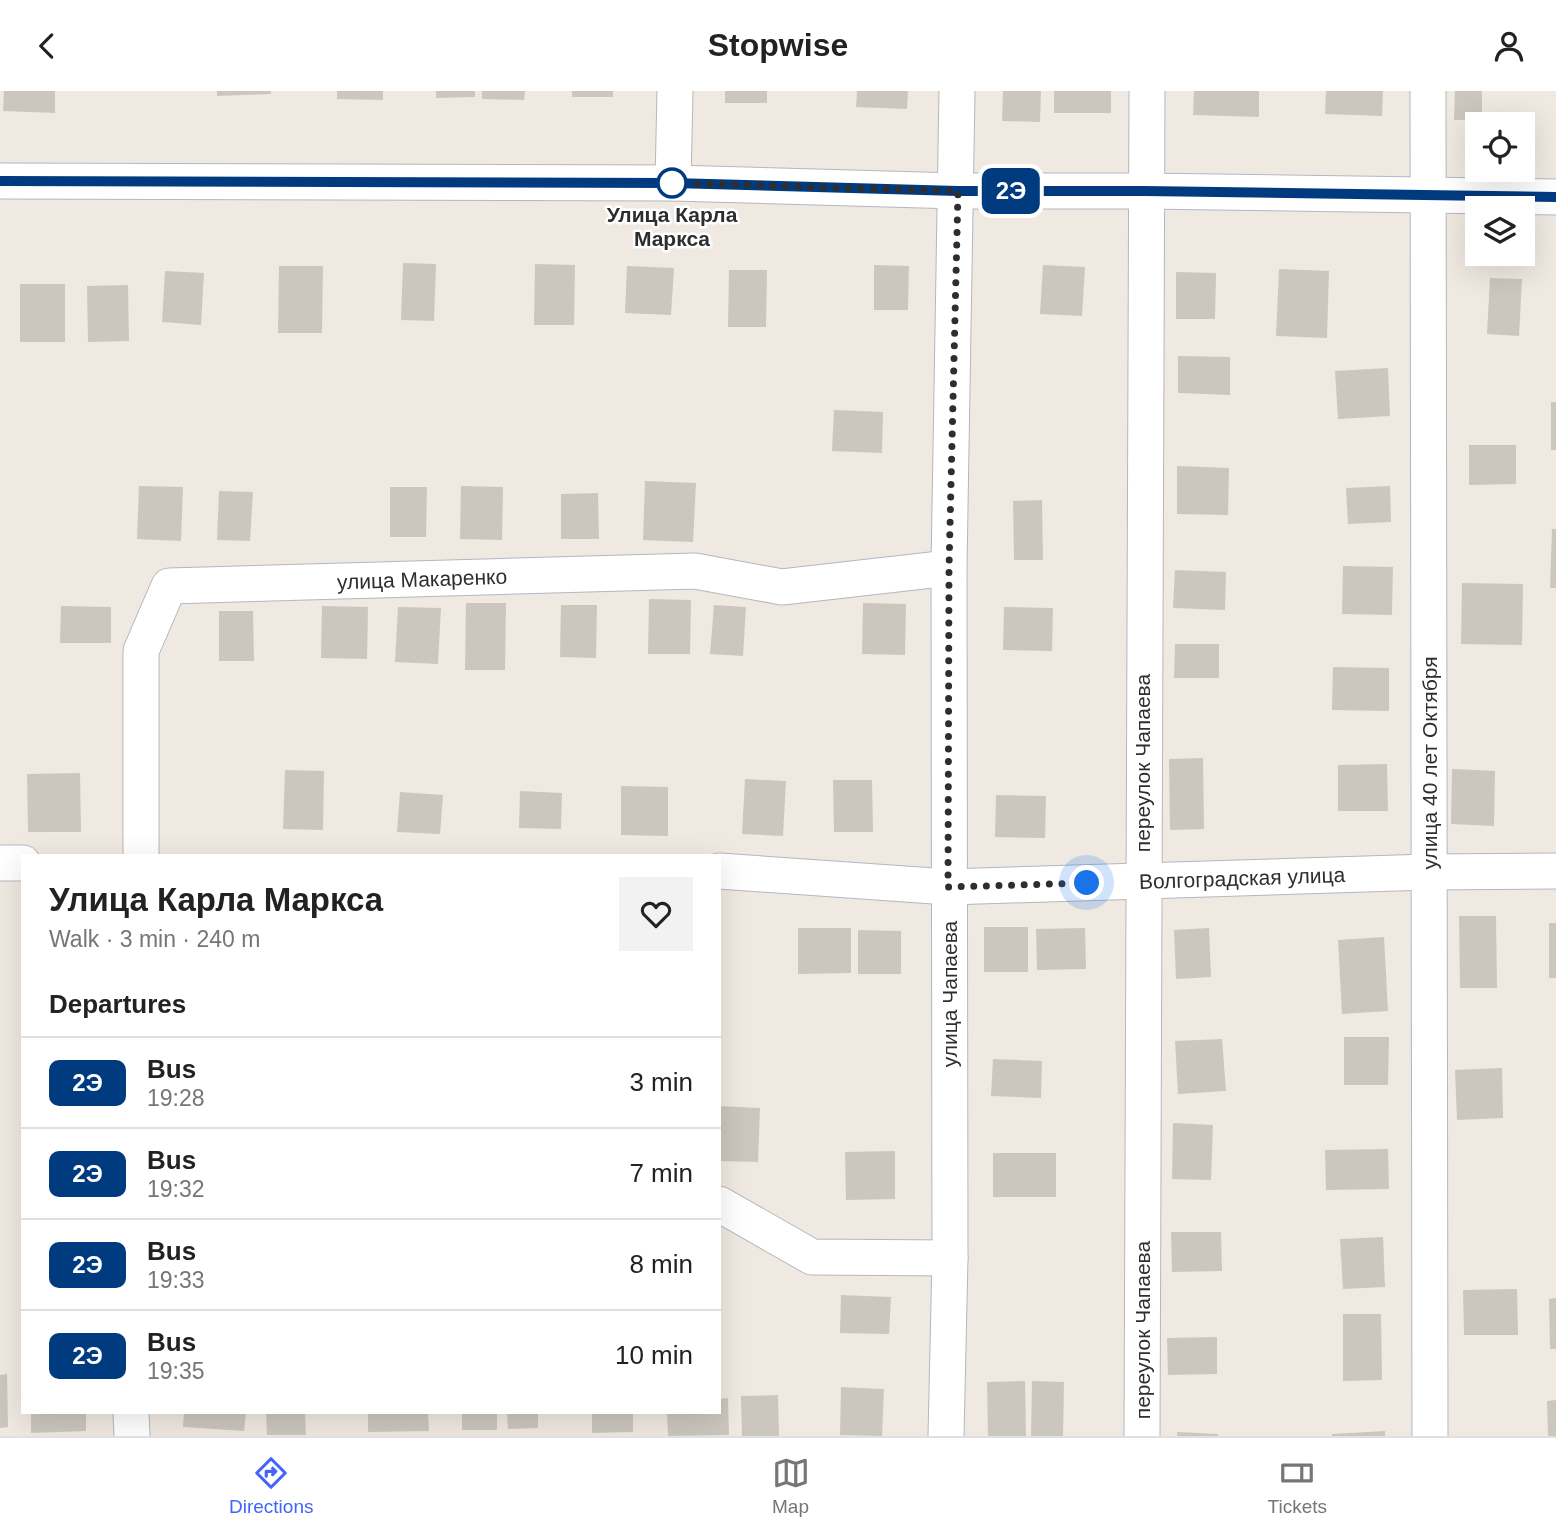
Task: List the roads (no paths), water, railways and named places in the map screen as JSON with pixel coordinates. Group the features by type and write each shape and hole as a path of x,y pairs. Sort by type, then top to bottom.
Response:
{"street":[{"path":"673,183 675,91"},
{"name":"улица Чапаева","path":"946,1436 950,1258 949,568 958,191 957,91"},
{"name":"переулок Чапаева","path":"1142,1436 1144,191 1147,91"},
{"name":"улица 40 лет Октября","path":"1428,91 1430,1436"},
{"path":"0,181 673,183 958,191 1556,197"},
{"name":"улица Макаренко","path":"141,854 141,651 169,586 695,571 782,587 949,568"},
{"path":"0,863 21,863"},
{"name":"Волгоградская улица","path":"721,871 948,887 1429,872 1556,871"},
{"path":"721,1205 812,1257 950,1258"},
{"path":"131,1414 132,1436"}],"place":[{"name":"Улица Карла Маркса","path":"672,183"}]}
